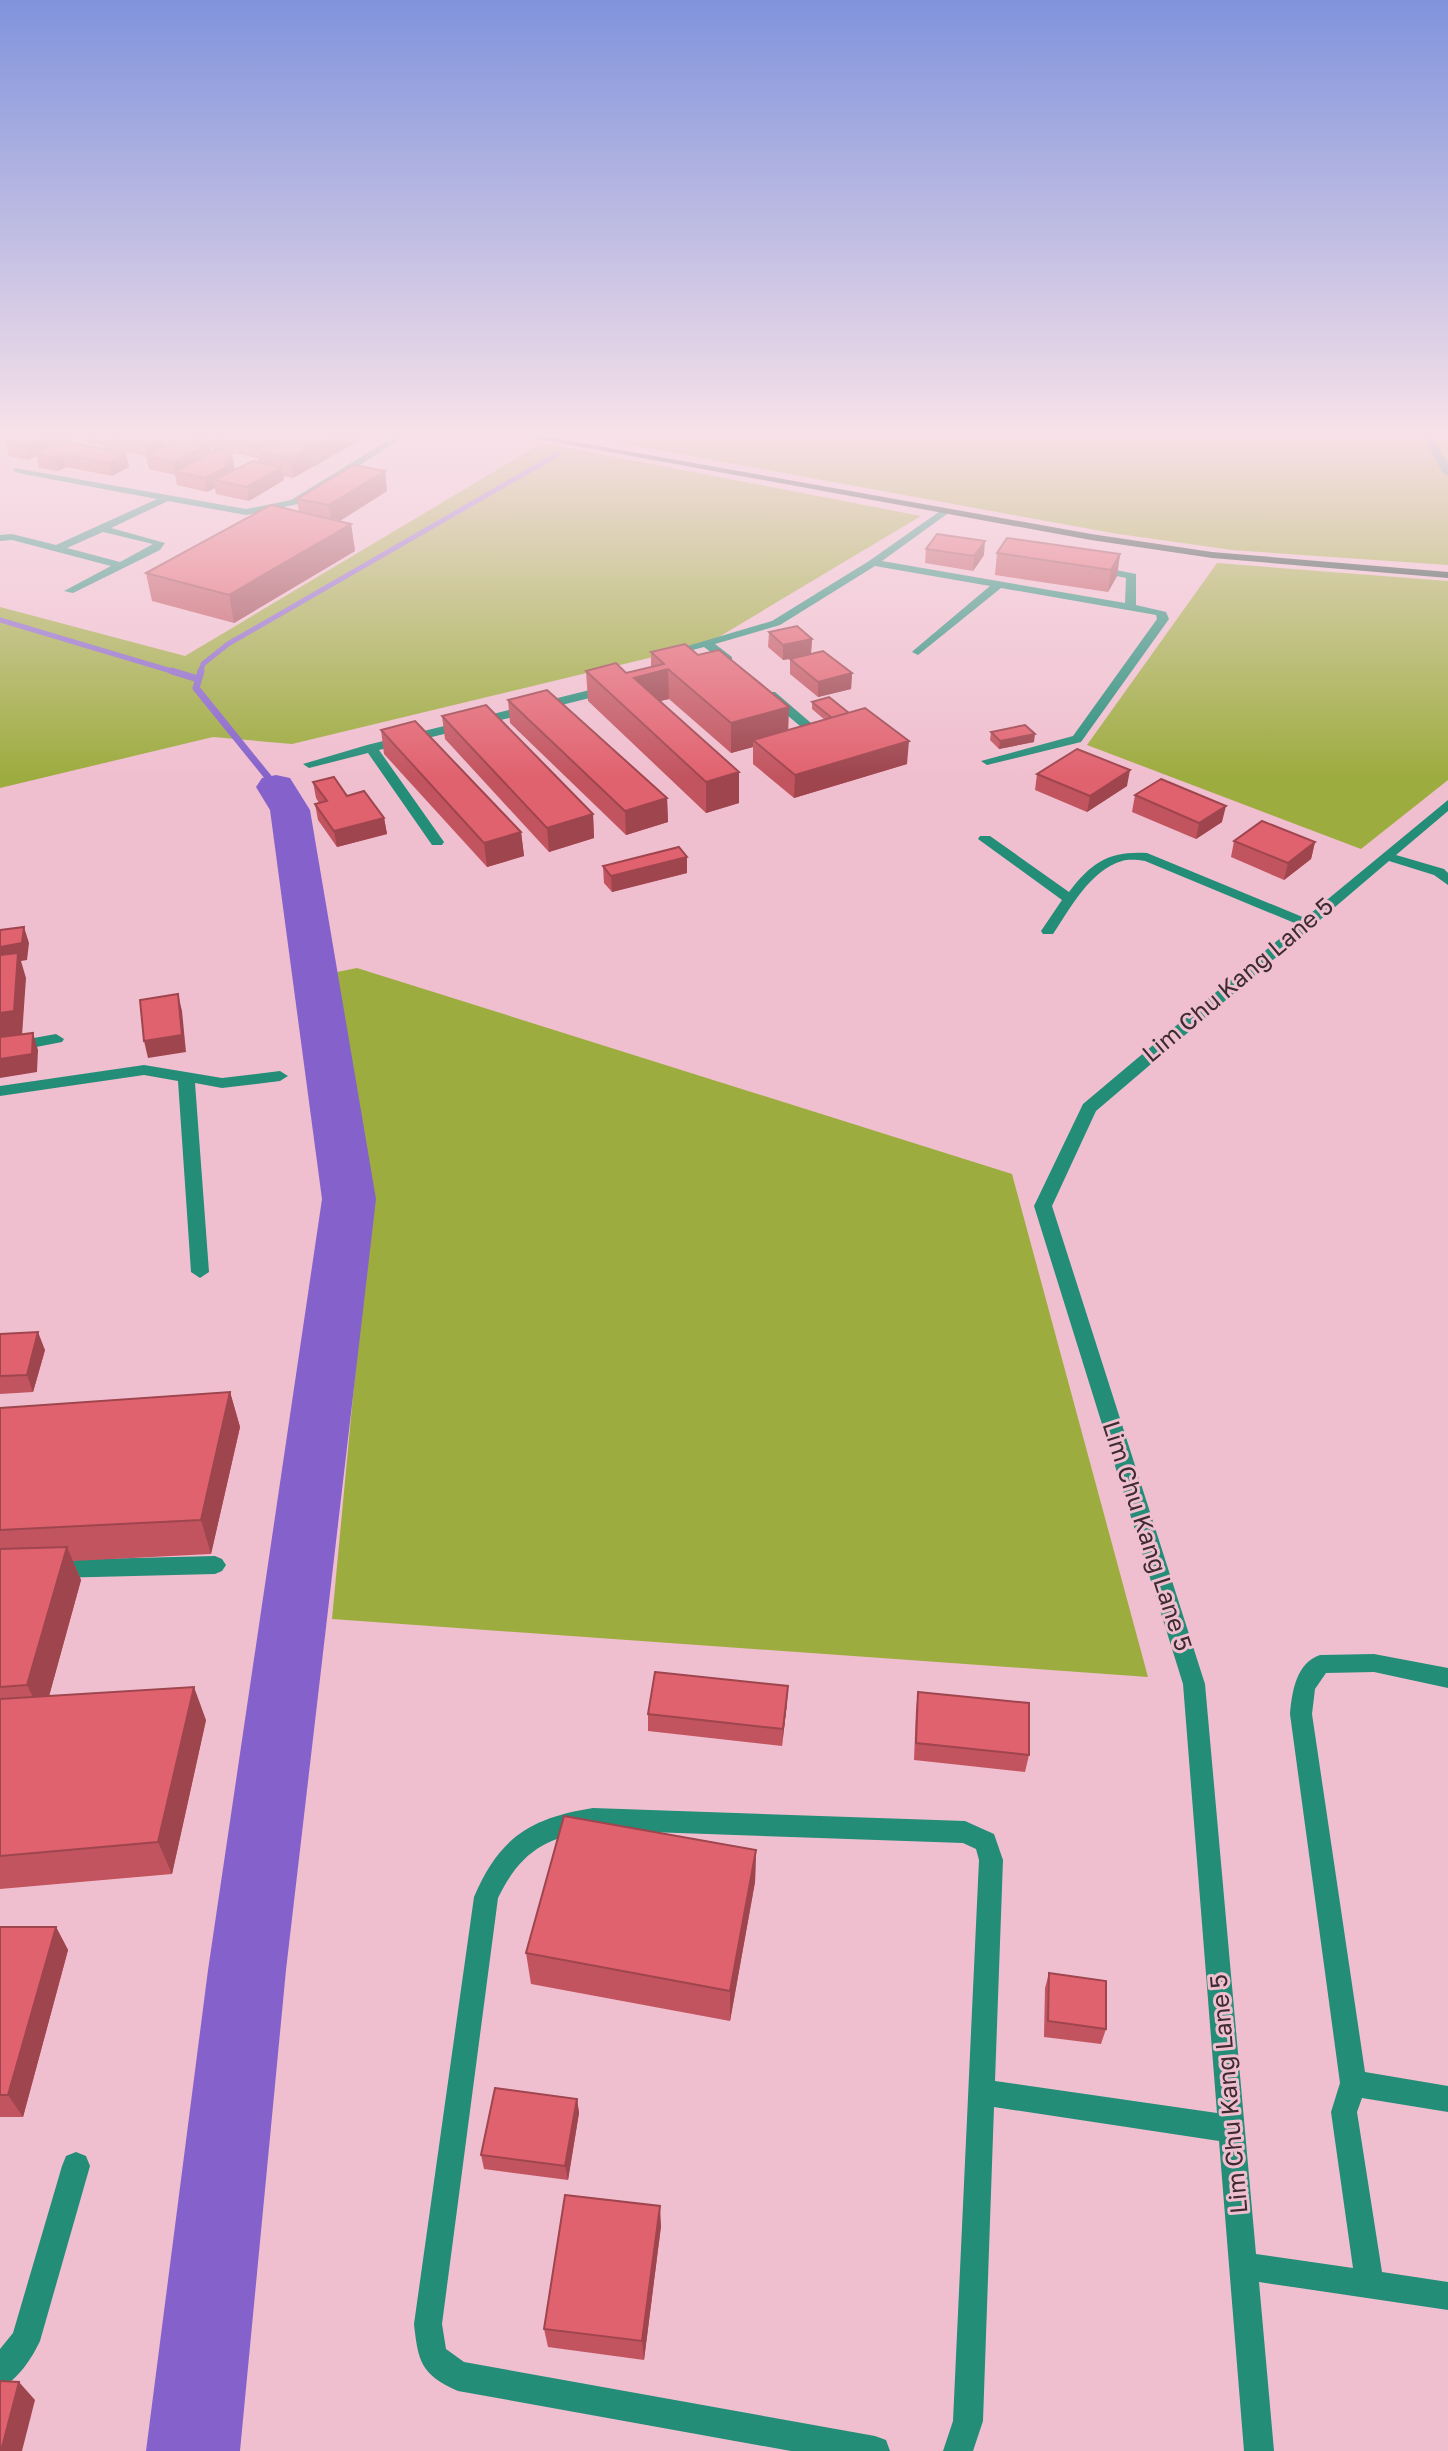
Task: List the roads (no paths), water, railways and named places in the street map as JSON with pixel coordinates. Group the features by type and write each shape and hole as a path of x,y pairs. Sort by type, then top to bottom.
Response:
{"main road":[{"path":"1171,548 1212,555 1448,575"}],"street":[{"path":"69,591 155,548"},
{"path":"652,657 708,644 776,623 893,548"},
{"path":"57,549 119,565"},
{"path":"873,563 1160,612 1163,619 1077,739 987,761"},
{"path":"1088,567 1132,576 1130,606"},
{"path":"918,652 996,586"},
{"path":"708,644 738,668"},
{"path":"715,662 728,659"},
{"path":"309,764 622,685"},
{"path":"759,685 821,738"},
{"path":"372,748 437,842"},
{"name":"Lim Chu Kang Lane 5","path":"1259,2451 1194,1684 1043,1206 1089,1108 1448,804"},
{"path":"985,839 1070,899"},
{"path":"1048,931 1070,899 1104,863 1122,856 1147,857 1306,923"},
{"path":"1385,856 1439,872 1448,881"},
{"path":"0,1048 56,1039"},
{"path":"0,1091 144,1070 222,1083 280,1076"},
{"path":"186,1075 200,1272"},
{"path":"27,1570 215,1566"},
{"path":"1370,2284 1344,2112 1353,2083 1301,1714 1304,1686 1320,1664 1374,1663 1448,1678"},
{"path":"875,2451 458,2376 432,2357 428,2324 486,1897 500,1865 528,1839 560,1823 593,1819 965,1832 986,1842 991,1860 968,2421 958,2451"},
{"path":"1353,2083 1448,2099"},
{"path":"981,2092 1232,2129"},
{"path":"0,2373 25,2341 76,2166"},
{"path":"1244,2266 1448,2296"}],"waterway":[{"path":"200,673 203,664 228,644 394,548"},
{"path":"0,620 178,673"},
{"path":"172,671 198,679"},
{"path":"201,671 196,688 276,787"},
{"path":"193,2451 247,1970 349,1199 290,810 276,787"}]}
